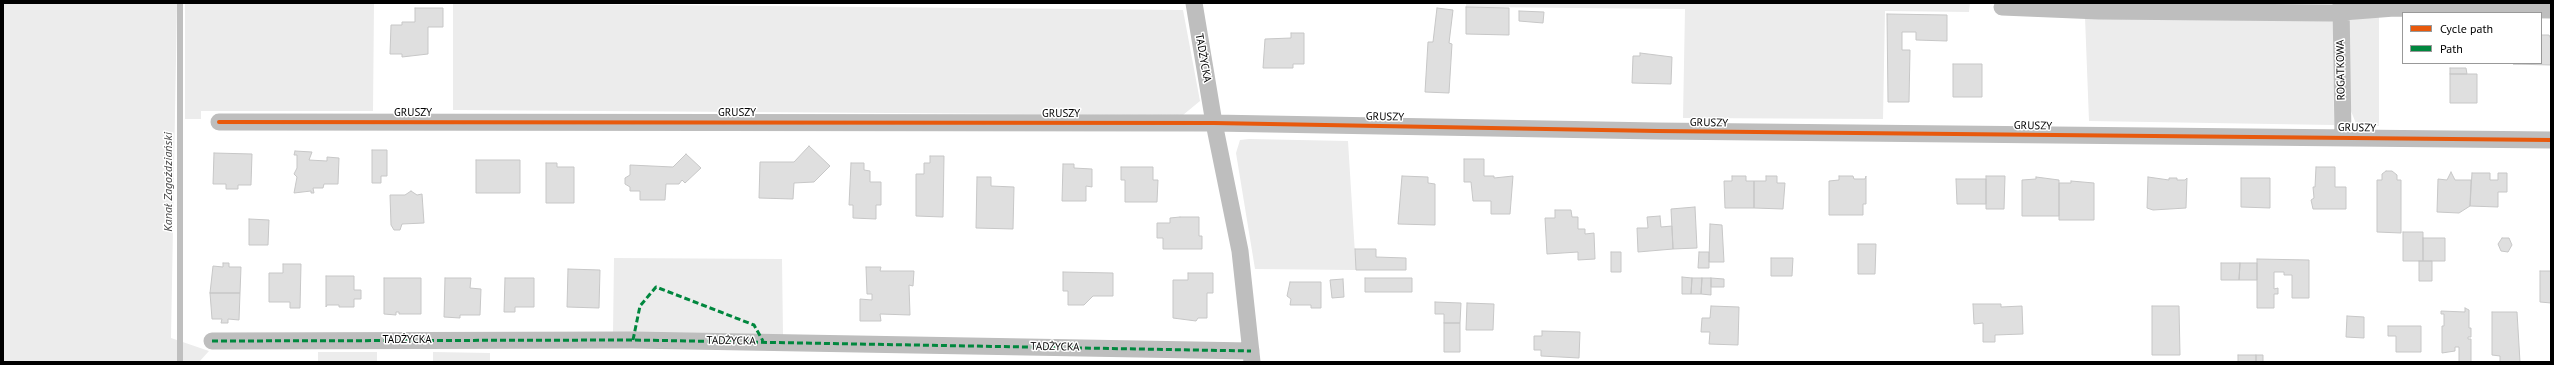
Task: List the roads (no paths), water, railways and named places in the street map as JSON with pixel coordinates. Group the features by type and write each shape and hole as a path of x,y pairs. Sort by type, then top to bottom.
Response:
{"street":[{"name":"TADŻYCKA","path":"212,341 633,340 1251,356 1240,251 1214,123 1194,3"},
{"path":"2002,7 2099,11 2341,7 2551,10"},
{"name":"ROGATKOWA","path":"2341,7 2343,137"},
{"name":"GRUSZY","path":"219,122 1214,123 1649,131 2551,140"}],"waterway":[{"name":"Kanał Zagoździański","path":"180,3 180,362"}]}
